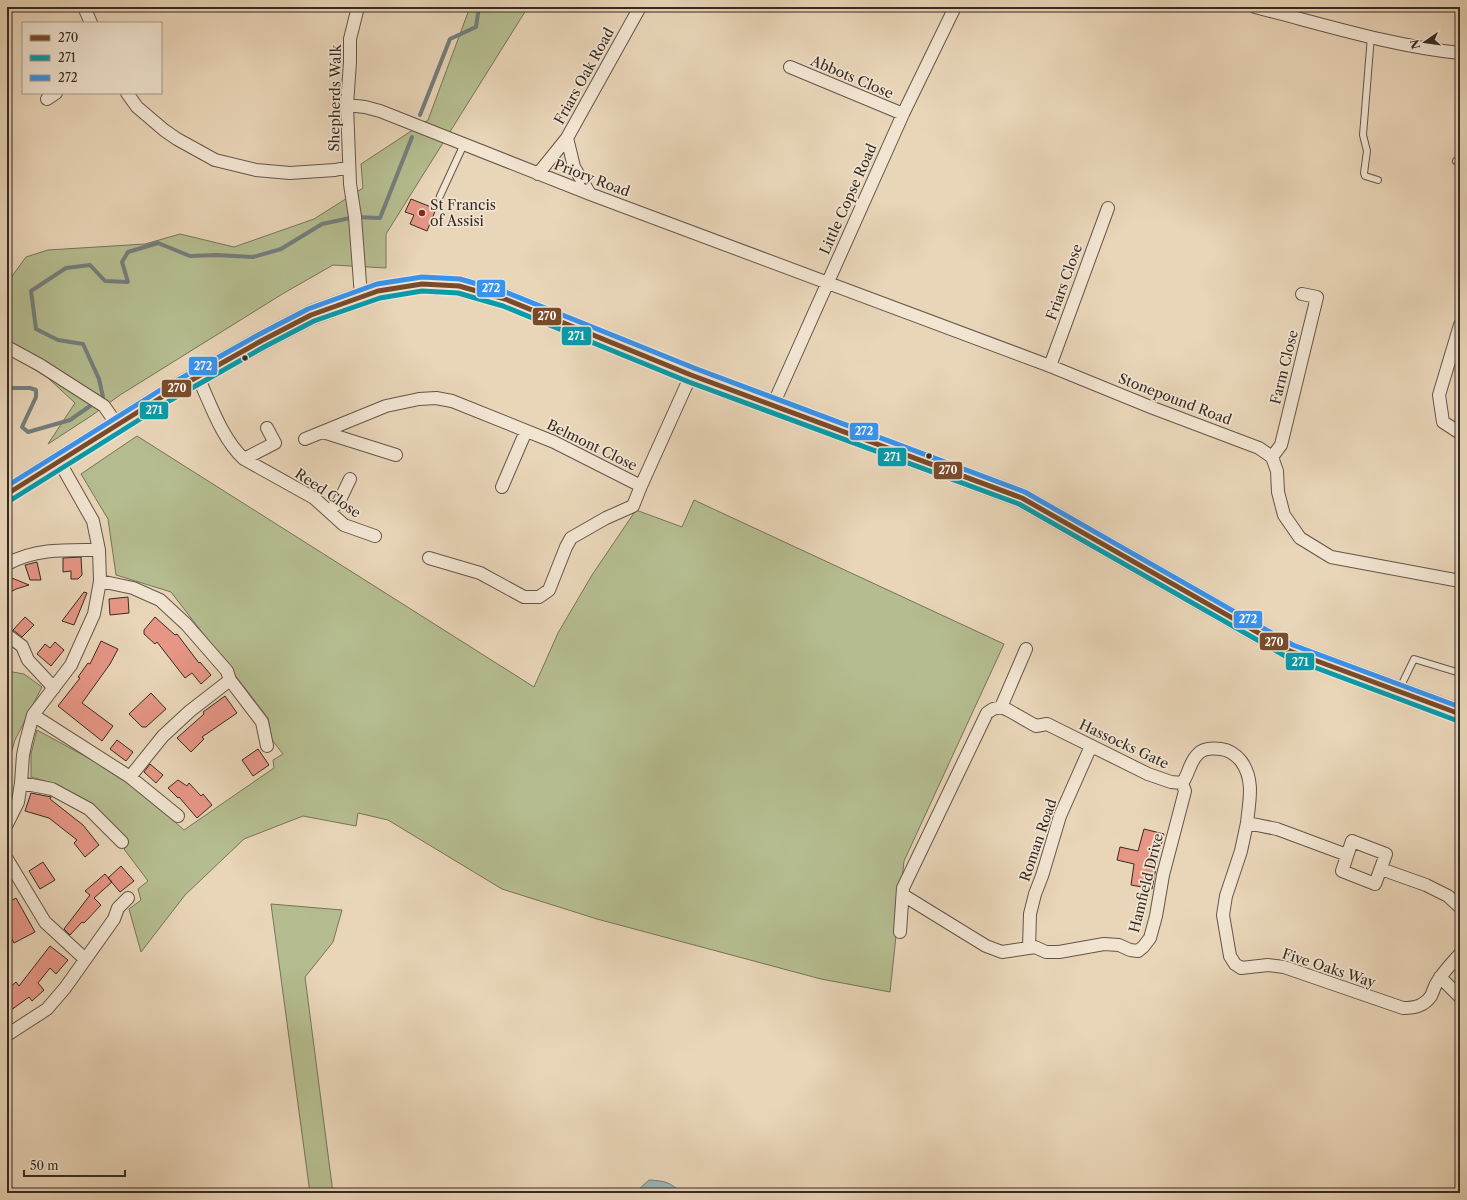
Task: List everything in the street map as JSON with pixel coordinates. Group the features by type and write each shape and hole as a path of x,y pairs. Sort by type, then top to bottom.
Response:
{"main road":[{"path":"7,494 165,395 311,315 378,291 422,284 459,286 505,299 691,374 1022,498 1290,651 1460,714"}],"street":[{"path":"84,7 91,22"},
{"name":"Shepherds Walk","path":"358,7 350,39 347,105 350,184 355,217 361,296"},
{"name":"Friars Oak Road","path":"538,174 567,138 640,7"},
{"name":"Little Copse Road","path":"773,405 903,114 955,7"},
{"path":"1255,7 1433,50 1460,53"},
{"name":"Abbots Close","path":"790,67 903,114"},
{"name":"Shepherds Walk","path":"128,94 137,107 177,140 215,160 256,170 290,173 335,170 349,167"},
{"name":"Priory Road","path":"347,105 365,107 380,111 590,194 827,282"},
{"name":"Friars Oak Road","path":"567,138 574,167 590,194"},
{"name":"Friars Close","path":"1050,366 1108,208"},
{"name":"Stonepound Road","path":"827,282 1050,366 1153,408 1259,448 1272,457"},
{"name":"Farm Close","path":"1272,457 1281,445 1316,297 1302,294"},
{"path":"1460,325 1439,395 1443,422 1460,433"},
{"path":"7,348 40,364 104,406 116,426"},
{"name":"Belmont Close","path":"305,439 386,406 419,399 436,398 452,401 554,442 641,486 691,374"},
{"name":"Reed Close","path":"198,376 224,432 235,451 244,459 314,498 344,525 375,536"},
{"path":"244,459 275,443 267,428"},
{"name":"Belmont Close","path":"502,486 526,431"},
{"path":"323,432 396,455"},
{"path":"1272,457 1277,471 1278,492 1284,515 1300,538 1331,557 1460,581"},
{"path":"7,824 18,802 26,741 33,715 71,664 94,614 100,581 99,550 93,521 59,461"},
{"path":"329,511 339,502 350,480"},
{"path":"429,558 480,573 524,597 539,597 549,590 571,538 606,518 633,506 641,486"},
{"path":"7,564 35,552 99,550"},
{"path":"100,581 133,588 160,600 186,624 227,671 230,680 262,722 267,746"},
{"path":"7,635 22,646 28,660 54,688"},
{"path":"900,932 903,888 987,713 993,709 1001,707 1026,649"},
{"path":"130,776 162,736 190,711 230,680"},
{"name":"Hassocks Gate","path":"1001,707 1036,726 1047,724 1148,774 1171,782 1182,783 1198,753 1212,748 1224,749 1236,755 1246,769 1250,784 1247,823"},
{"path":"33,715 130,776 178,816"},
{"name":"Roman Road","path":"1030,948 1030,914 1035,894 1060,816 1091,746"},
{"path":"21,783 52,789 89,809 122,842"},
{"name":"Hamfield Drive","path":"903,895 986,946 1002,952 1030,948 1035,948 1046,952 1059,952 1104,944 1119,945 1130,950 1138,951 1144,947 1150,938 1156,916 1163,875 1185,791 1182,783"},
{"path":"1247,823 1277,829 1347,855"},
{"name":"Five Oaks Way","path":"1247,823 1241,851 1226,896 1223,915 1230,956 1235,964 1241,968 1268,965 1284,967 1403,1008 1414,1008 1424,1004 1431,996 1440,977 1460,954"},
{"path":"1352,841 1386,854 1381,869 1375,884 1342,871 1352,841"},
{"path":"7,859 45,922 85,959"},
{"path":"1381,869 1426,885 1448,896 1460,907"},
{"path":"7,1035 47,1009 65,988 100,939 114,919 118,908 128,898"},
{"path":"1440,977 1460,997"}],"lane":[{"path":"1371,36 1363,135 1367,151 1364,173 1368,179 1378,180"},
{"path":"440,196 464,144"},
{"path":"1398,691 1414,659 1460,673"}],"green space":[{"path":"470,7 528,7 386,234 386,268 333,265 284,293 120,395 48,444 75,403 48,378 7,352 7,287 10,279 26,257 48,250 145,244 180,234 234,247 314,219 363,188 361,164 428,120"},
{"path":"137,436 534,687 558,633 592,575 636,510 682,527 694,500 1004,644 904,861 890,992 821,979 597,919 502,889 388,820 358,813 356,826 303,816 244,839 185,895 141,952 129,909 141,900 138,889 148,881 124,849 129,841 81,797 49,782 31,777 31,754 37,730 132,784 184,830 274,768 273,760 283,754 272,740 268,718 171,592 116,575 108,519 81,474"},
{"path":"7,671 24,674 42,687 15,740 12,750 7,750"},
{"path":"271,904 342,910 333,942 305,977 333,1193 310,1193"}],"water":[{"path":"649,1180 667,1183 674,1186 682,1193 638,1193 639,1189"}],"building":[{"name":"St Francis of Assisi","path":"411,199 436,209 427,231 410,224 414,215 405,212"},
{"path":"81,557 82,575 78,579 71,579 71,571 63,572 63,558"},
{"path":"37,562 41,580 30,580 25,565"},
{"path":"7,576 29,585 16,589 7,594"},
{"path":"84,592 87,593 74,625 62,621"},
{"path":"128,597 129,613 110,615 109,599"},
{"path":"25,617 34,625 22,637 13,630"},
{"path":"155,617 175,635 177,634 199,663 200,662 211,675 201,684 192,673 185,678 157,642 155,644 144,634 144,630"},
{"path":"101,641 118,649 110,664 82,703 113,726 102,741 58,706 80,678 78,677 88,663 90,664"},
{"path":"55,642 64,650 51,666 37,654 45,644 50,648"},
{"path":"151,693 166,709 146,727 142,727 129,714"},
{"path":"225,696 237,713 202,737 204,739 191,752 177,738 204,714 203,712"},
{"path":"117,740 133,752 126,761 110,749"},
{"path":"258,749 269,765 253,776 242,760"},
{"path":"150,764 163,775 156,783 144,772"},
{"path":"178,780 187,786 189,783 201,796 203,794 212,805 197,818 179,797 178,798 168,788"},
{"path":"31,793 51,797 50,799 83,825 99,845 85,857 74,843 77,840 49,818 25,811"},
{"path":"1144,829 1164,834 1155,868 1152,889 1131,885 1134,864 1117,860 1120,847 1138,851"},
{"path":"43,862 55,880 40,889 29,871"},
{"path":"121,866 134,881 120,892 108,878"},
{"path":"105,874 112,882 94,898 101,905 70,935 64,929 90,895 85,891"},
{"path":"16,898 35,932 14,943 7,930 7,903"},
{"path":"50,946 68,960 56,974 50,968 38,983 44,990 32,1001 29,997 7,1013 7,990 16,982 19,986"}],"waterway":[{"path":"420,115 450,39 476,27 479,7"},
{"path":"7,388 30,388 36,390 36,397 22,427 28,432 70,420 103,397 99,379 83,344 58,340 36,329 31,291 66,268 90,265 105,281 128,282 122,262 128,252 158,243 190,256 216,255 253,257 281,249 322,224 355,217 380,218 412,137"}],"transit line":[{"name":"272","path":"7,486 162,389 258,335 308,309 377,284 422,277 460,279 508,293 694,368 1025,492 1293,645 1460,707"},
{"name":"270","path":"7,494 165,395 261,341 311,315 378,291 422,284 459,286 505,299 691,375 1022,498 1290,651 1460,714"},
{"name":"271","path":"11,500 169,401 264,347 314,321 380,298 422,291 458,293 503,306 689,382 1019,504 1287,657 1458,721"}],"place":[{"name":"St Francis of Assisi","path":"422,213"}]}
